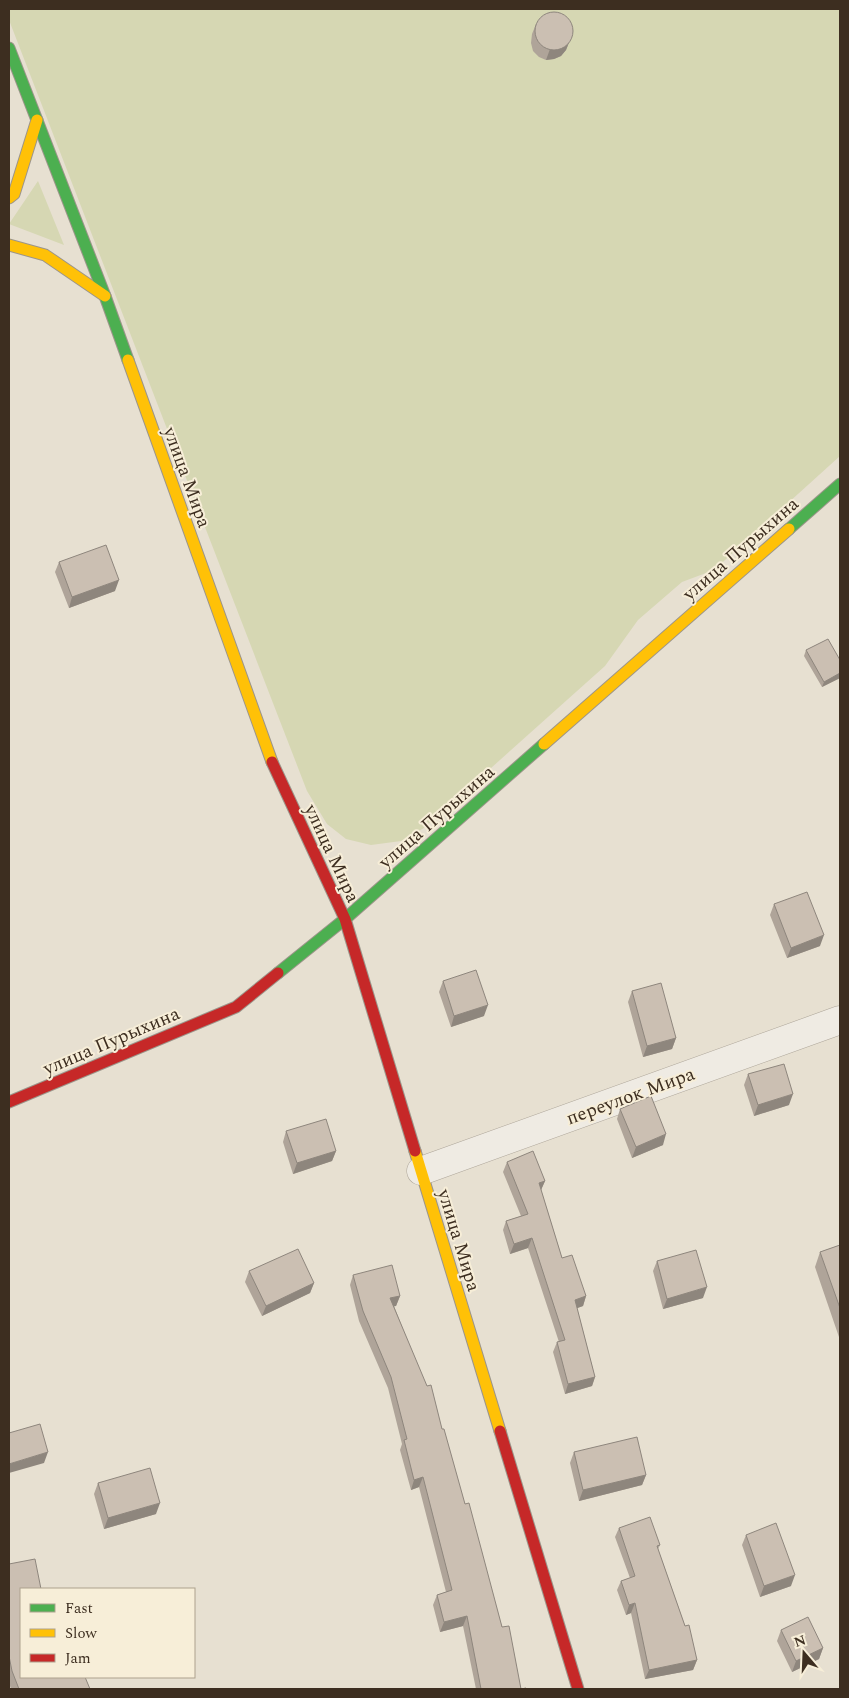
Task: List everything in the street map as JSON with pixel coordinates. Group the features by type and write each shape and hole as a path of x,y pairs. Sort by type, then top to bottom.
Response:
{"street":[{"name":"улица Мира","path":"9,48 105,296 275,771 345,919 578,1689"},
{"path":"9,198 14,194 37,120"},
{"path":"9,245 45,255 105,296"},
{"name":"улица Пурыхина","path":"9,1102 236,1007 345,919 840,484"},
{"name":"переулок Мира","path":"421,1171 840,1020"}],"green space":[{"path":"9,9 840,9 840,456 714,570 682,582 638,620 605,666 424,828 401,841 371,845 346,839 327,824 307,791 9,20"},
{"path":"38,181 64,245 9,224"}],"building":[{"path":"554,12 567,18 573,31 567,44 554,50 541,44 535,31 541,18"},
{"path":"106,545 119,580 72,597 59,562"},
{"path":"828,639 840,660 840,673 824,682 806,650"},
{"path":"807,892 824,935 791,948 774,904"},
{"path":"476,970 488,1005 454,1016 443,981"},
{"path":"661,983 676,1038 647,1046 632,991"},
{"path":"784,1064 793,1094 758,1105 748,1074"},
{"path":"651,1096 666,1134 636,1147 620,1109"},
{"path":"326,1119 336,1151 297,1163 286,1131"},
{"path":"533,1151 545,1181 539,1183 562,1258 572,1255 586,1296 575,1300 595,1377 568,1384 557,1342 565,1340 532,1238 514,1244 506,1221 528,1214 507,1162"},
{"path":"840,1245 840,1308 820,1252"},
{"path":"298,1249 314,1283 266,1306 249,1271"},
{"path":"696,1250 707,1287 667,1299 657,1261"},
{"path":"392,1265 400,1296 390,1298 427,1386 431,1385 442,1429 444,1429 465,1504 469,1503 502,1627 509,1626 521,1689 481,1689 467,1616 444,1622 437,1595 452,1590 423,1477 414,1480 404,1440 407,1439 391,1377 363,1311 353,1275"},
{"path":"40,1424 48,1452 9,1464 9,1433"},
{"path":"637,1437 646,1475 583,1490 574,1452"},
{"path":"150,1468 160,1503 108,1518 98,1483"},
{"path":"650,1517 660,1545 657,1546 685,1626 689,1625 697,1660 649,1670 635,1603 629,1605 621,1581 635,1576 619,1528"},
{"path":"776,1523 795,1575 764,1586 746,1535"},
{"path":"35,1559 41,1588 20,1588 20,1678 85,1678 90,1689 19,1689 9,1656 9,1564"},
{"path":"808,1617 823,1648 796,1661 781,1630"}],"traffic: fast":[{"path":"9,48 128,360"},
{"path":"789,529 840,484"},
{"path":"278,973 345,919 544,744"}],"traffic: slow":[{"path":"9,198 14,194 37,120"},
{"path":"9,245 45,255 105,296"},
{"path":"128,360 272,762"},
{"path":"544,744 789,529"},
{"path":"415,1151 500,1431"}],"traffic: jam":[{"path":"272,762 345,919 415,1151"},
{"path":"9,1102 236,1007 278,973"},
{"path":"500,1431 578,1689"}]}
